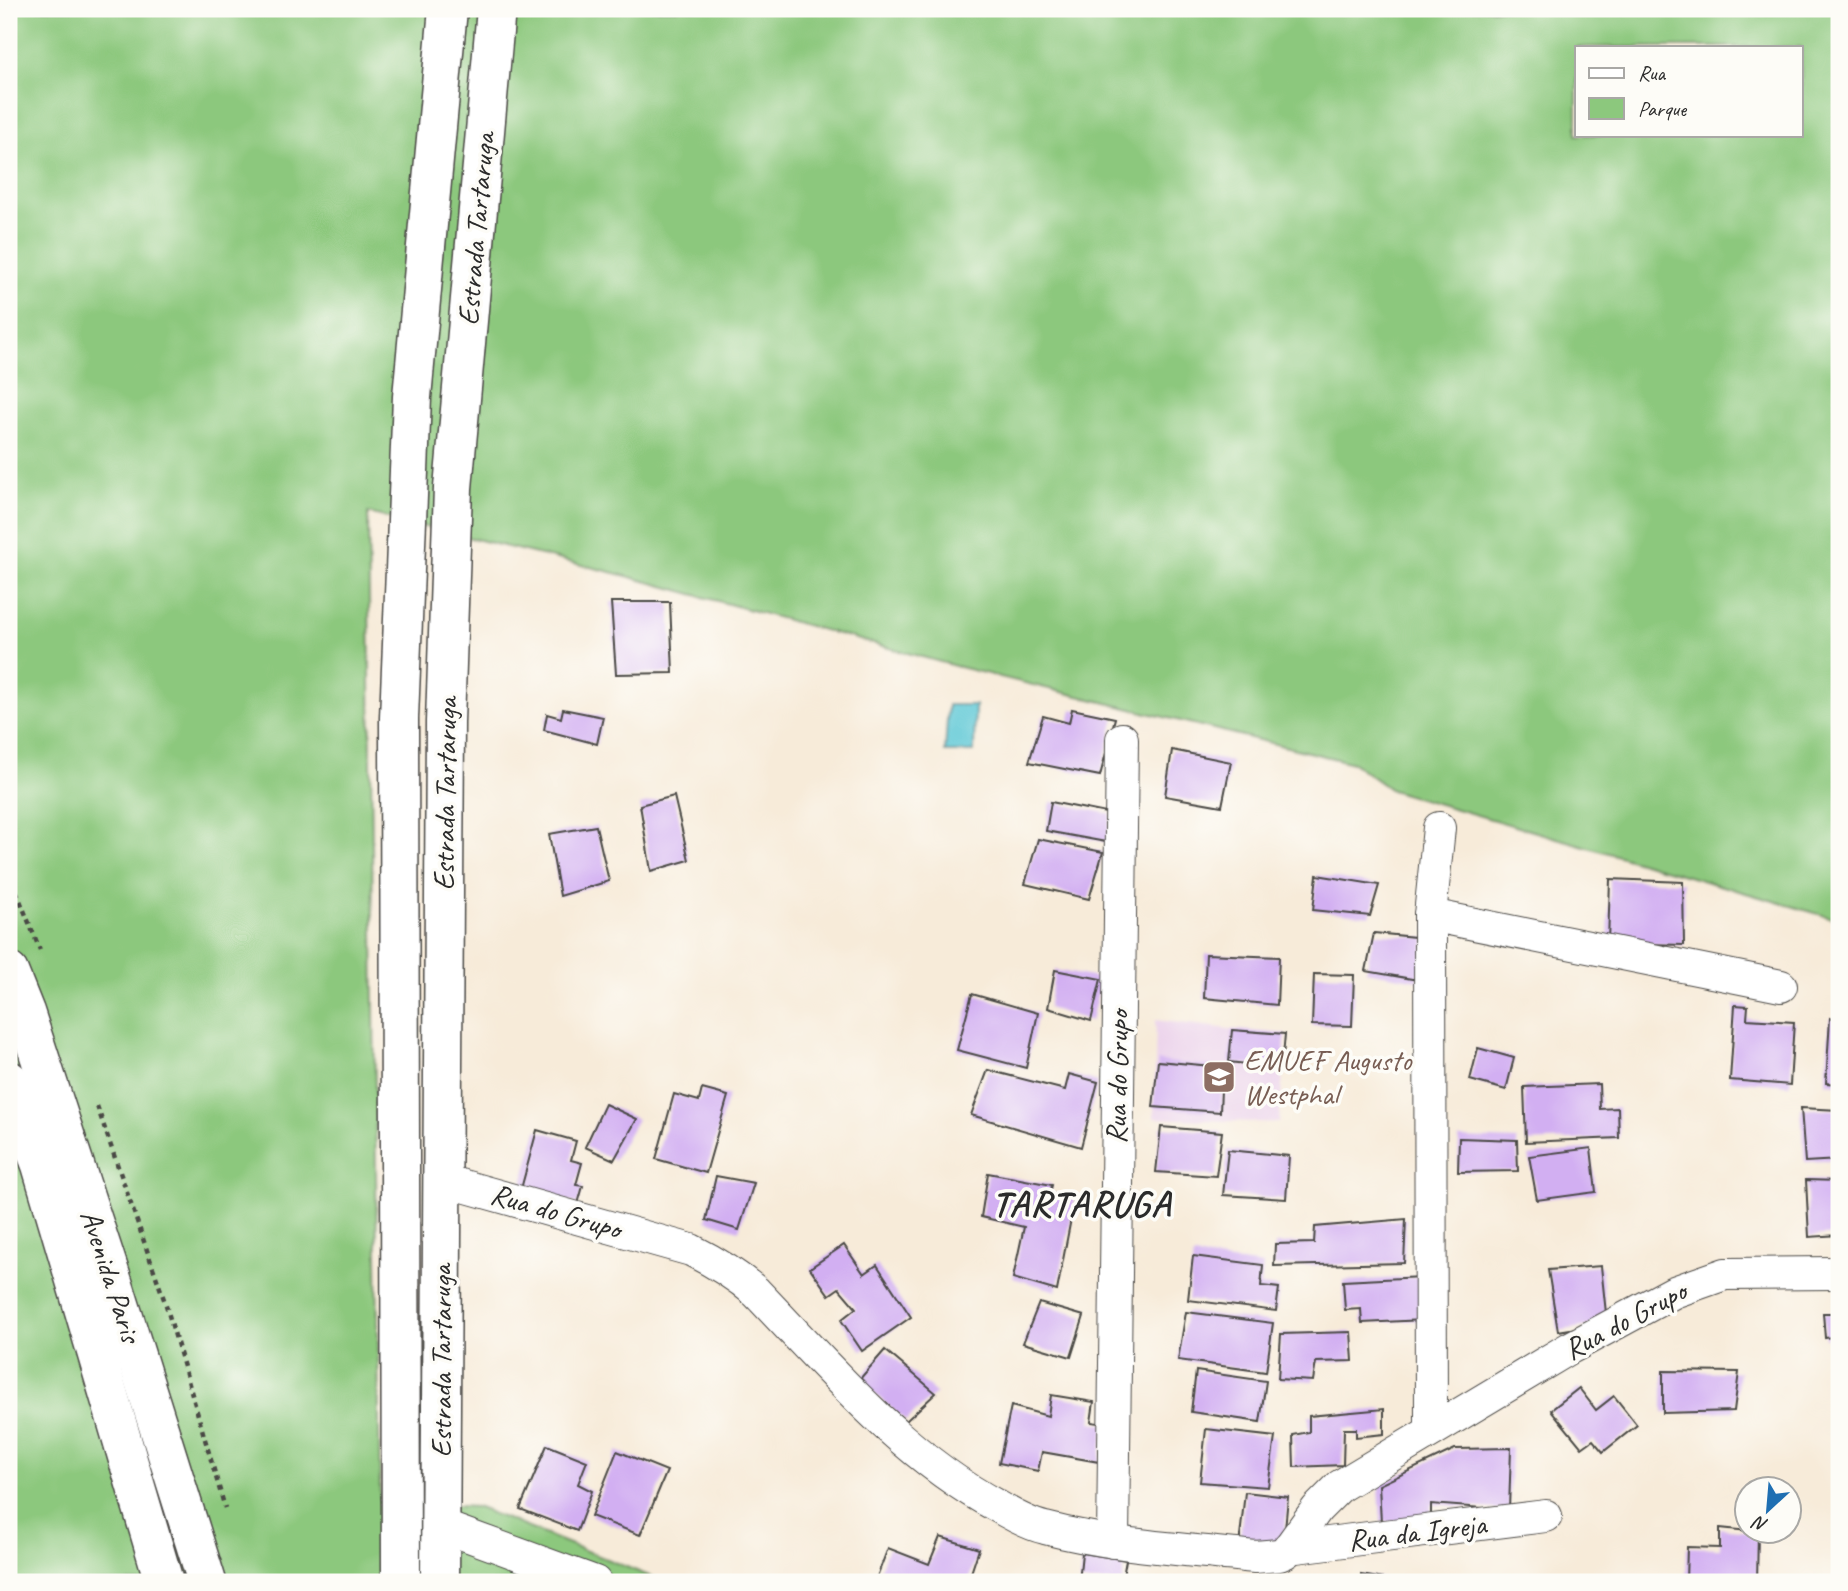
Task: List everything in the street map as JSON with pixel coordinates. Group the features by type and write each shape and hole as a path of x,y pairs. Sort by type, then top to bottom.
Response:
{"street":[{"name":"Estrada Tartaruga","path":"401,1582 399,718 412,397 447,9"},
{"name":"Estrada Tartaruga","path":"440,1582 445,722 453,488 496,9"},
{"name":"Rua do Grupo","path":"1113,1542 1122,739"},
{"path":"1431,1431 1430,915 1439,828"},
{"path":"1430,915 1781,986"},
{"name":"Avenida Paris","path":"9,972 25,1012 109,1269 207,1582"},
{"name":"Avenida Paris","path":"9,1080 41,1165 164,1582"},
{"name":"Rua do Grupo","path":"442,1180 677,1246 718,1263 756,1292 884,1424 969,1491 1013,1515 1044,1528 1113,1542 1255,1557 1279,1555 1288,1548 1317,1509 1340,1486 1570,1348 1674,1292 1725,1274 1839,1273"},
{"name":"Rua da Igreja","path":"1288,1548 1546,1516"},
{"path":"439,1525 595,1582"}],"shaded area":[{"name":"EMUEF Augusto Westphal","path":"1156,1020 1286,1036 1279,1123 1154,1118"}],"green space":[{"path":"9,9 1839,9 1839,920 1391,790 1353,763 955,666 619,574 368,513 380,1502 476,1507 664,1582 9,1582"}],"water":[{"path":"948,705 975,705 974,752 945,752"}],"building":[{"path":"611,602 670,602 673,673 616,674"},
{"path":"563,709 603,717 597,744 544,730 547,714 561,718"},
{"path":"1072,709 1115,718 1100,776 1029,762 1043,716 1069,723"},
{"path":"1172,750 1231,762 1222,806 1165,796"},
{"path":"674,796 689,860 651,871 640,805"},
{"path":"1051,802 1111,814 1106,842 1046,831"},
{"path":"596,826 609,881 560,896 549,834"},
{"path":"1038,839 1103,852 1089,899 1025,884"},
{"path":"1317,875 1379,885 1370,916 1313,910"},
{"path":"1610,879 1683,882 1684,945 1608,943"},
{"path":"1374,933 1425,938 1418,980 1366,971"},
{"path":"1206,954 1279,957 1277,1005 1204,998"},
{"path":"1055,970 1101,979 1091,1021 1048,1008"},
{"path":"1314,974 1354,975 1352,1026 1312,1025"},
{"path":"972,994 1038,1013 1026,1068 957,1050"},
{"path":"1735,1005 1748,1006 1747,1019 1794,1022 1790,1085 1730,1080"},
{"path":"1830,1018 1839,1020 1839,1084 1826,1083"},
{"path":"1232,1030 1285,1034 1282,1068 1229,1062"},
{"path":"1478,1048 1514,1058 1506,1090 1470,1080"},
{"path":"1158,1061 1222,1067 1220,1112 1153,1107"},
{"path":"988,1070 1065,1090 1069,1074 1098,1082 1081,1147 971,1115"},
{"path":"1599,1084 1600,1109 1618,1108 1619,1138 1526,1142 1524,1087"},
{"path":"702,1089 728,1096 706,1173 656,1159 674,1094 699,1101"},
{"path":"605,1104 637,1119 614,1160 585,1147"},
{"path":"1801,1108 1839,1110 1839,1160 1805,1162"},
{"path":"1161,1127 1222,1132 1216,1176 1156,1172"},
{"path":"537,1130 576,1141 571,1160 582,1163 576,1185 583,1186 578,1204 521,1189"},
{"path":"1459,1138 1517,1140 1518,1171 1458,1172"},
{"path":"1591,1148 1596,1192 1537,1200 1529,1156"},
{"path":"1228,1150 1289,1156 1286,1199 1223,1195"},
{"path":"988,1173 1052,1185 1050,1193 1075,1198 1057,1291 1013,1278 1024,1227 981,1217"},
{"path":"716,1176 754,1183 739,1230 706,1220"},
{"path":"1806,1180 1839,1181 1839,1235 1809,1237"},
{"path":"1406,1219 1404,1263 1274,1266 1275,1244 1314,1243 1315,1227"},
{"path":"844,1245 864,1274 877,1265 911,1317 862,1351 841,1320 856,1308 839,1288 829,1295 810,1268"},
{"path":"1193,1256 1263,1265 1261,1286 1279,1288 1276,1311 1188,1300"},
{"path":"1601,1266 1607,1323 1558,1331 1548,1270"},
{"path":"1422,1277 1424,1320 1362,1323 1361,1309 1345,1310 1343,1281"},
{"path":"1039,1303 1084,1316 1071,1357 1023,1343"},
{"path":"1186,1312 1273,1323 1266,1372 1178,1360"},
{"path":"1823,1313 1839,1313 1839,1336 1825,1338"},
{"path":"1351,1332 1353,1361 1316,1362 1313,1381 1278,1379 1281,1334"},
{"path":"885,1350 936,1393 906,1421 859,1380"},
{"path":"1196,1371 1266,1381 1260,1422 1191,1412"},
{"path":"1663,1371 1739,1372 1734,1411 1663,1413"},
{"path":"1579,1388 1596,1410 1614,1396 1637,1425 1603,1452 1593,1440 1582,1448 1551,1410"},
{"path":"1051,1395 1094,1402 1091,1422 1105,1424 1099,1462 1042,1452 1038,1471 999,1463 1011,1406 1048,1416"},
{"path":"1384,1409 1384,1434 1356,1437 1356,1429 1344,1429 1343,1465 1294,1467 1293,1435 1309,1432 1309,1416"},
{"path":"1206,1429 1275,1437 1268,1487 1200,1482"},
{"path":"547,1445 587,1461 578,1484 592,1491 577,1531 520,1509"},
{"path":"1511,1448 1509,1510 1431,1504 1431,1521 1381,1522 1379,1485 1455,1449"},
{"path":"617,1451 667,1471 640,1535 591,1516"},
{"path":"1245,1492 1288,1497 1283,1551 1239,1546"},
{"path":"1720,1528 1732,1529 1732,1546 1758,1546 1757,1582 1686,1582 1687,1547 1720,1548"},
{"path":"940,1537 979,1549 968,1582 875,1582 888,1548 929,1564"},
{"path":"1082,1553 1126,1560 1122,1582 1079,1582"},
{"path":"1361,1575 1397,1581 1397,1582 1360,1582"}],"place":[{"name":"EMUEF Augusto Westphal","path":"1219,1077"}],"district":[{"name":"TARTARUGA","path":"1082,1203"}]}
